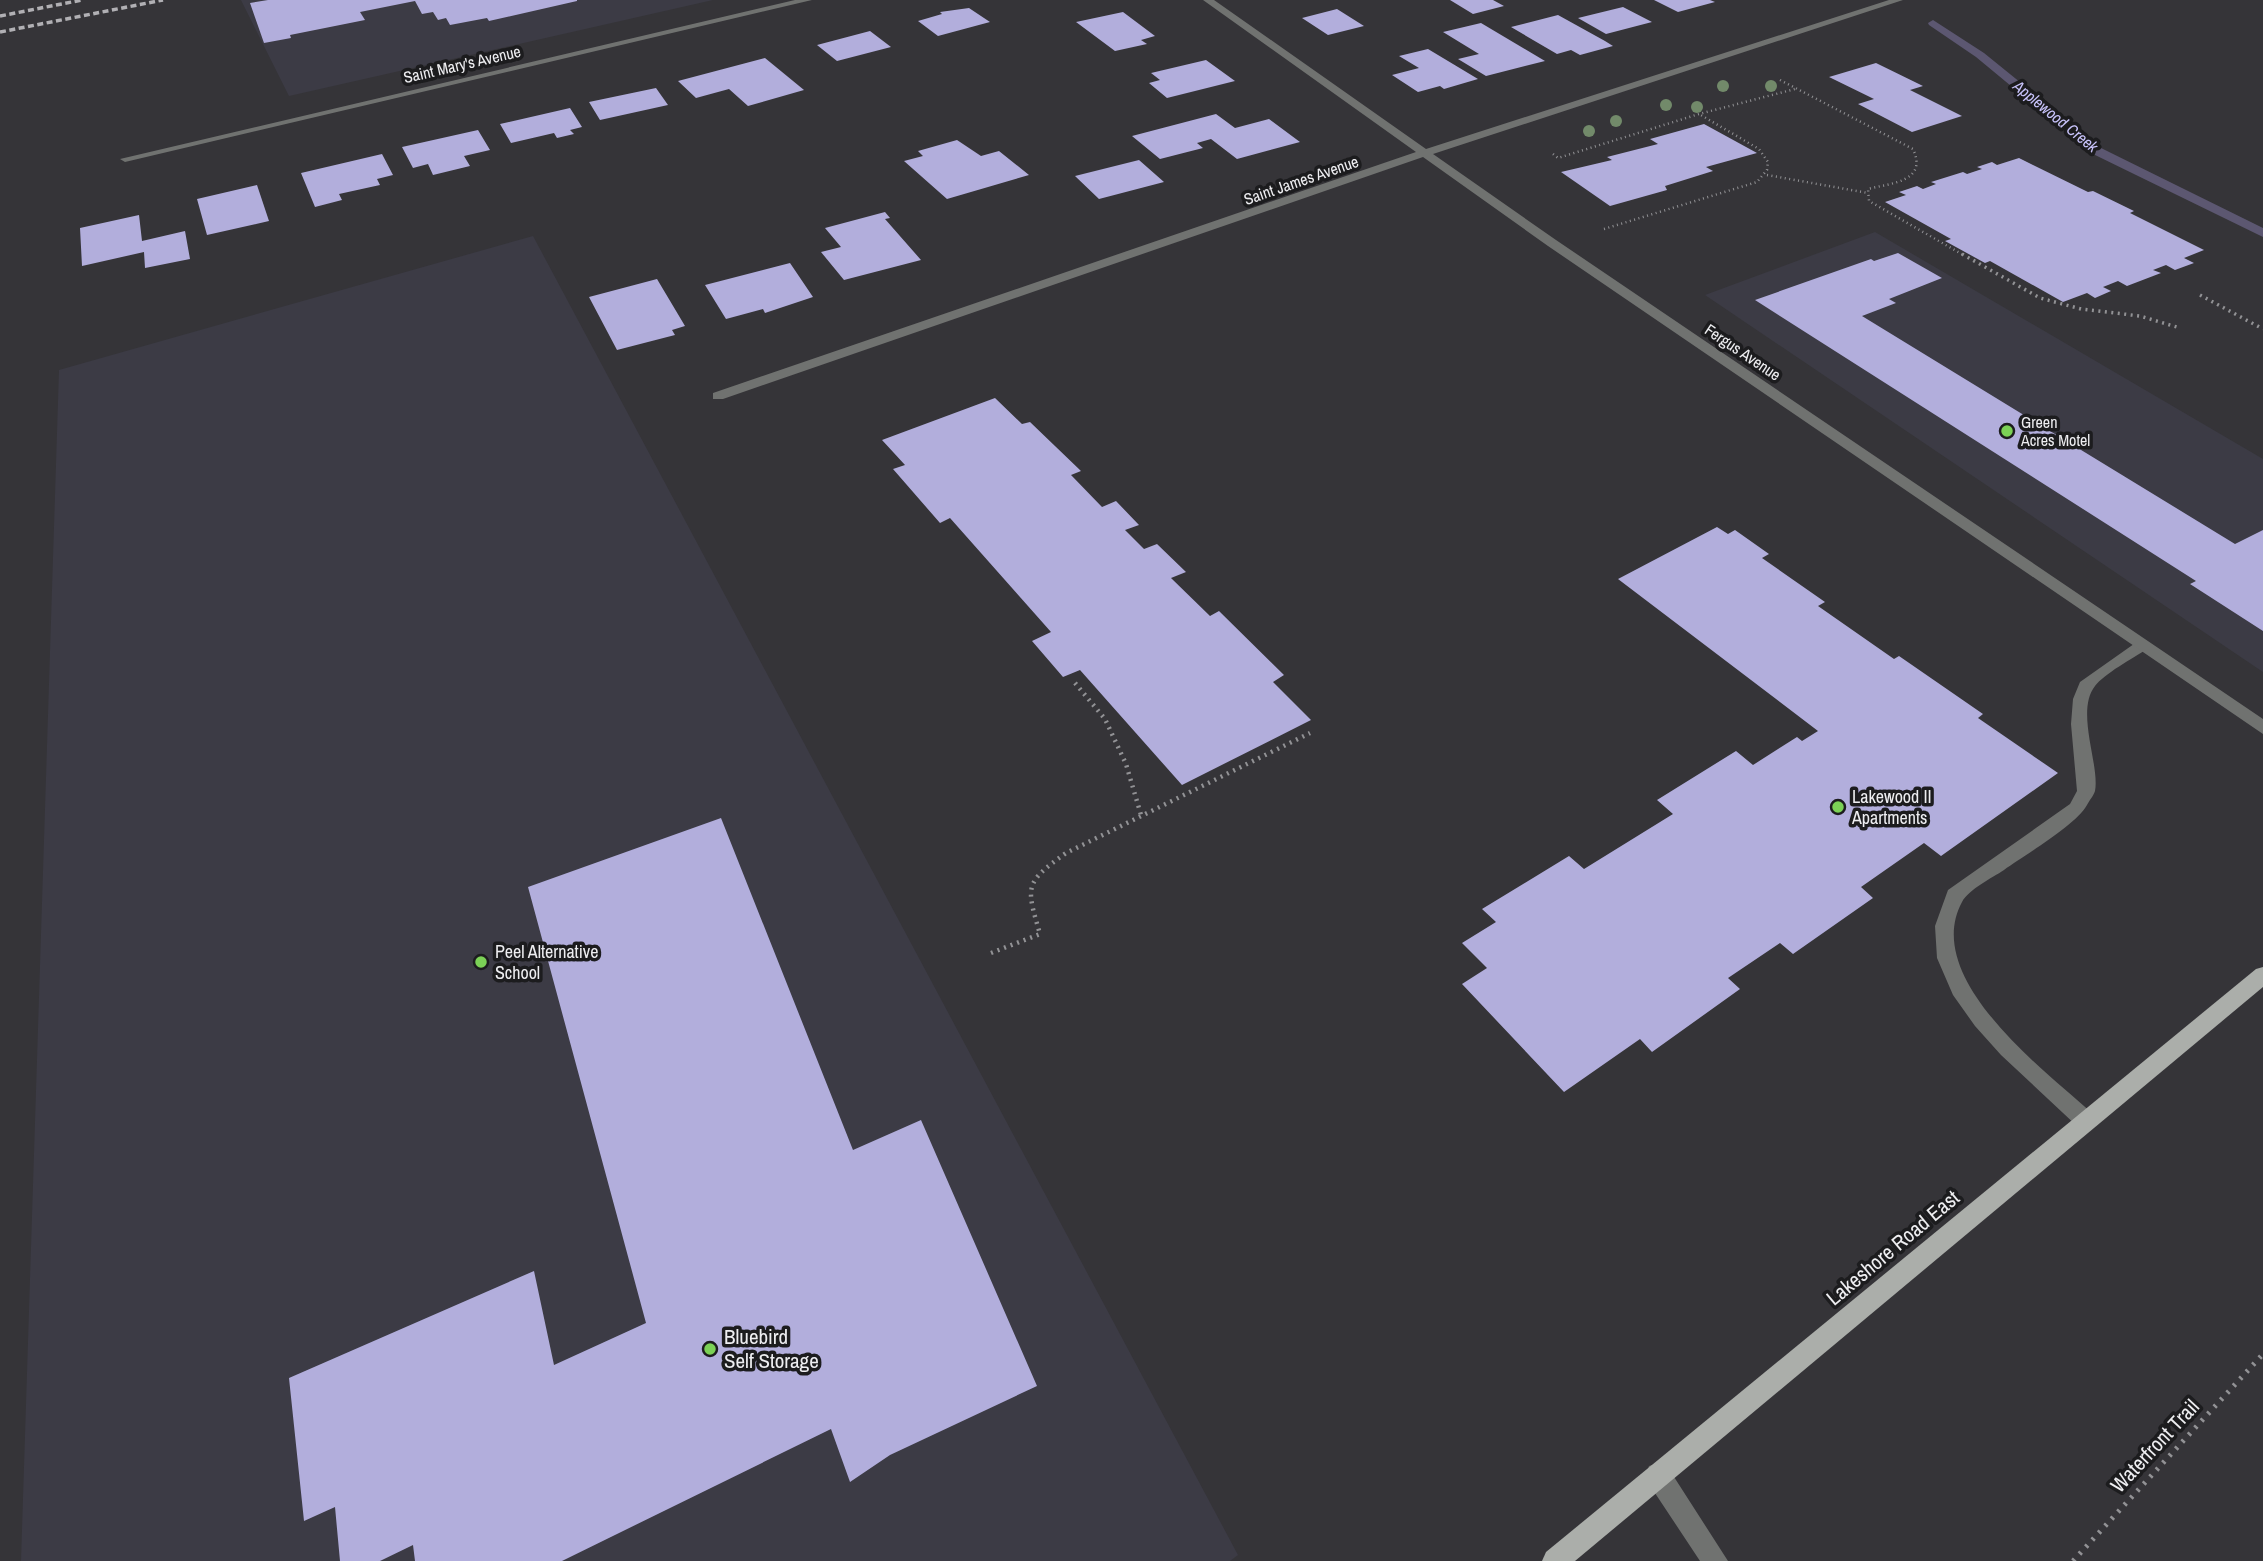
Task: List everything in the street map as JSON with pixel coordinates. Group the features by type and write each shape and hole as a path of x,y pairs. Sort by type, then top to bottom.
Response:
{"main road":[{"name":"Lakeshore Road East","path":"1555,1561 2263,975"}],"street":[{"name":"Saint Mary's Avenue","path":"125,159 807,0"},
{"name":"Fergus Avenue","path":"1208,0 1552,243 2263,727"},
{"name":"Saint James Avenue","path":"718,396 1426,153 1898,0"},
{"path":"2085,1120 1984,1024 1961,991 1947,959 1943,932 1946,911 1955,895 2076,809 2086,791 2079,724 2081,699 2088,682 2141,645"},
{"path":"1658,1475 1715,1561"}],"path":[{"path":"1777,78 1913,149 1920,159 1919,169 1911,177 1868,188 1869,201 2040,298 2081,309 2140,316 2180,328"},
{"path":"1550,152 1558,158 1699,114 1796,89"},
{"path":"1552,243 1757,182 1767,175 1767,156 1699,114"},
{"path":"1767,175 1868,193"},
{"path":"2200,295 2263,329"},
{"path":"1075,683 1105,719 1126,764 1141,816"},
{"path":"992,953 1040,934 1028,896 1038,873 1066,852 1310,733"},
{"name":"Waterfront Trail","path":"2073,1561 2263,1354"}],"shaded area":[{"path":"241,0 713,0 289,96"},
{"path":"1875,232 2263,459 2263,672 1705,295"},
{"name":"Peel Alternative School","path":"533,236 1238,1555 1230,1561 21,1561 59,370"}],"building":[{"path":"268,0 577,1 489,21 487,18 450,25 446,18 438,20 433,12 422,14 415,1 360,12 365,20 264,43 250,3"},
{"path":"1450,0 1493,0 1504,6 1473,14"},
{"path":"1654,0 1710,0 1715,2 1678,12"},
{"path":"1623,7 1652,22 1606,34 1578,18"},
{"path":"969,8 990,22 938,36 918,21 942,14 940,12"},
{"path":"1337,9 1364,26 1328,35 1302,18"},
{"path":"1123,12 1155,36 1141,40 1147,44 1115,51 1076,22"},
{"path":"1558,15 1613,46 1580,55 1571,50 1557,54 1511,27"},
{"path":"1481,23 1545,61 1486,76 1458,59 1479,54 1443,32"},
{"path":"870,31 891,47 837,61 817,45"},
{"path":"1428,49 1478,79 1444,89 1440,86 1418,92 1392,75 1419,68 1399,56"},
{"path":"765,58 804,90 748,106 729,89 696,98 678,81"},
{"path":"1206,60 1235,81 1167,98 1149,83 1160,80 1151,73"},
{"path":"1876,63 1923,86 1910,90 1962,116 1912,132 1858,104 1874,99 1829,77"},
{"path":"656,88 668,105 600,120 589,102"},
{"path":"570,108 582,127 570,130 574,134 557,138 554,133 511,143 500,124"},
{"path":"1216,114 1235,128 1269,119 1300,142 1237,159 1211,139 1197,143 1203,148 1160,159 1132,136"},
{"path":"1704,124 1757,153 1706,167 1713,171 1665,186 1667,190 1610,206 1561,172 1612,160 1607,157 1658,144 1650,139"},
{"path":"478,130 490,150 464,156 470,166 433,175 428,164 413,168 402,147"},
{"path":"957,140 981,156 999,151 1029,175 947,199 904,161 923,156 918,151"},
{"path":"382,154 393,175 377,179 380,185 339,194 342,200 315,207 301,173"},
{"path":"2019,158 2134,211 2130,213 2204,250 2184,258 2194,263 2175,270 2166,265 2153,270 2161,273 2127,286 2118,281 2103,287 2111,291 2095,298 2087,293 2063,302 1990,261 1985,263 1945,241 1951,239 1885,202 1906,195 1899,192 1917,186 1923,189 1936,184 1931,182 1963,172 1967,174 1992,162 1997,165"},
{"path":"1139,160 1164,182 1099,199 1075,176"},
{"path":"257,185 269,221 207,235 197,199"},
{"path":"885,212 890,218 885,219 921,260 844,280 821,252 841,247 825,228"},
{"path":"139,215 142,241 185,231 190,259 145,268 144,252 82,266 80,228"},
{"name":"Green Acres Motel","path":"1898,253 1942,278 1889,299 1896,303 1862,316 2235,544 2263,530 2263,631 2190,584 2196,581 1755,300 1871,259 1874,261"},
{"path":"790,263 813,297 765,313 763,309 726,319 705,285"},
{"path":"657,279 685,326 672,330 675,335 617,350 589,297"},
{"path":"995,398 1022,424 1030,422 1081,471 1071,475 1102,507 1116,501 1139,525 1125,530 1144,549 1157,544 1186,572 1171,578 1210,616 1219,611 1284,675 1273,682 1311,720 1182,785 1080,670 1063,677 1032,641 1051,632 950,518 940,523 893,469 905,465 882,440"},
{"name":"Lakewood II Apartments","path":"1717,527 1728,534 1735,530 1769,554 1762,558 1825,602 1818,606 1894,659 1899,656 1983,714 1978,718 2058,773 1941,856 1924,843 1861,887 1873,898 1793,954 1780,943 1728,978 1740,989 1652,1052 1640,1039 1564,1092 1462,984 1487,968 1462,943 1496,922 1482,909 1569,856 1584,869 1673,814 1657,800 1736,751 1753,765 1797,737 1802,741 1818,731 1618,579"},
{"path":"721,818 853,1150 921,1120 1037,1386 890,1455 850,1482 831,1429 562,1561 415,1561 413,1545 380,1561 340,1561 335,1507 304,1521 289,1378 534,1271 554,1365 646,1323 528,887"}],"waterway":[{"name":"Applewood Creek","path":"1933,23 1980,55 2097,151 2263,233"}],"railway":[{"path":"0,16 82,0"},
{"path":"0,32 163,0"}],"place":[{"name":"Green Acres Motel","path":"2007,431"},
{"name":"Lakewood II Apartments","path":"1838,807"},
{"name":"Peel Alternative School","path":"481,962"},
{"name":"Bluebird Self Storage","path":"710,1349"}]}
